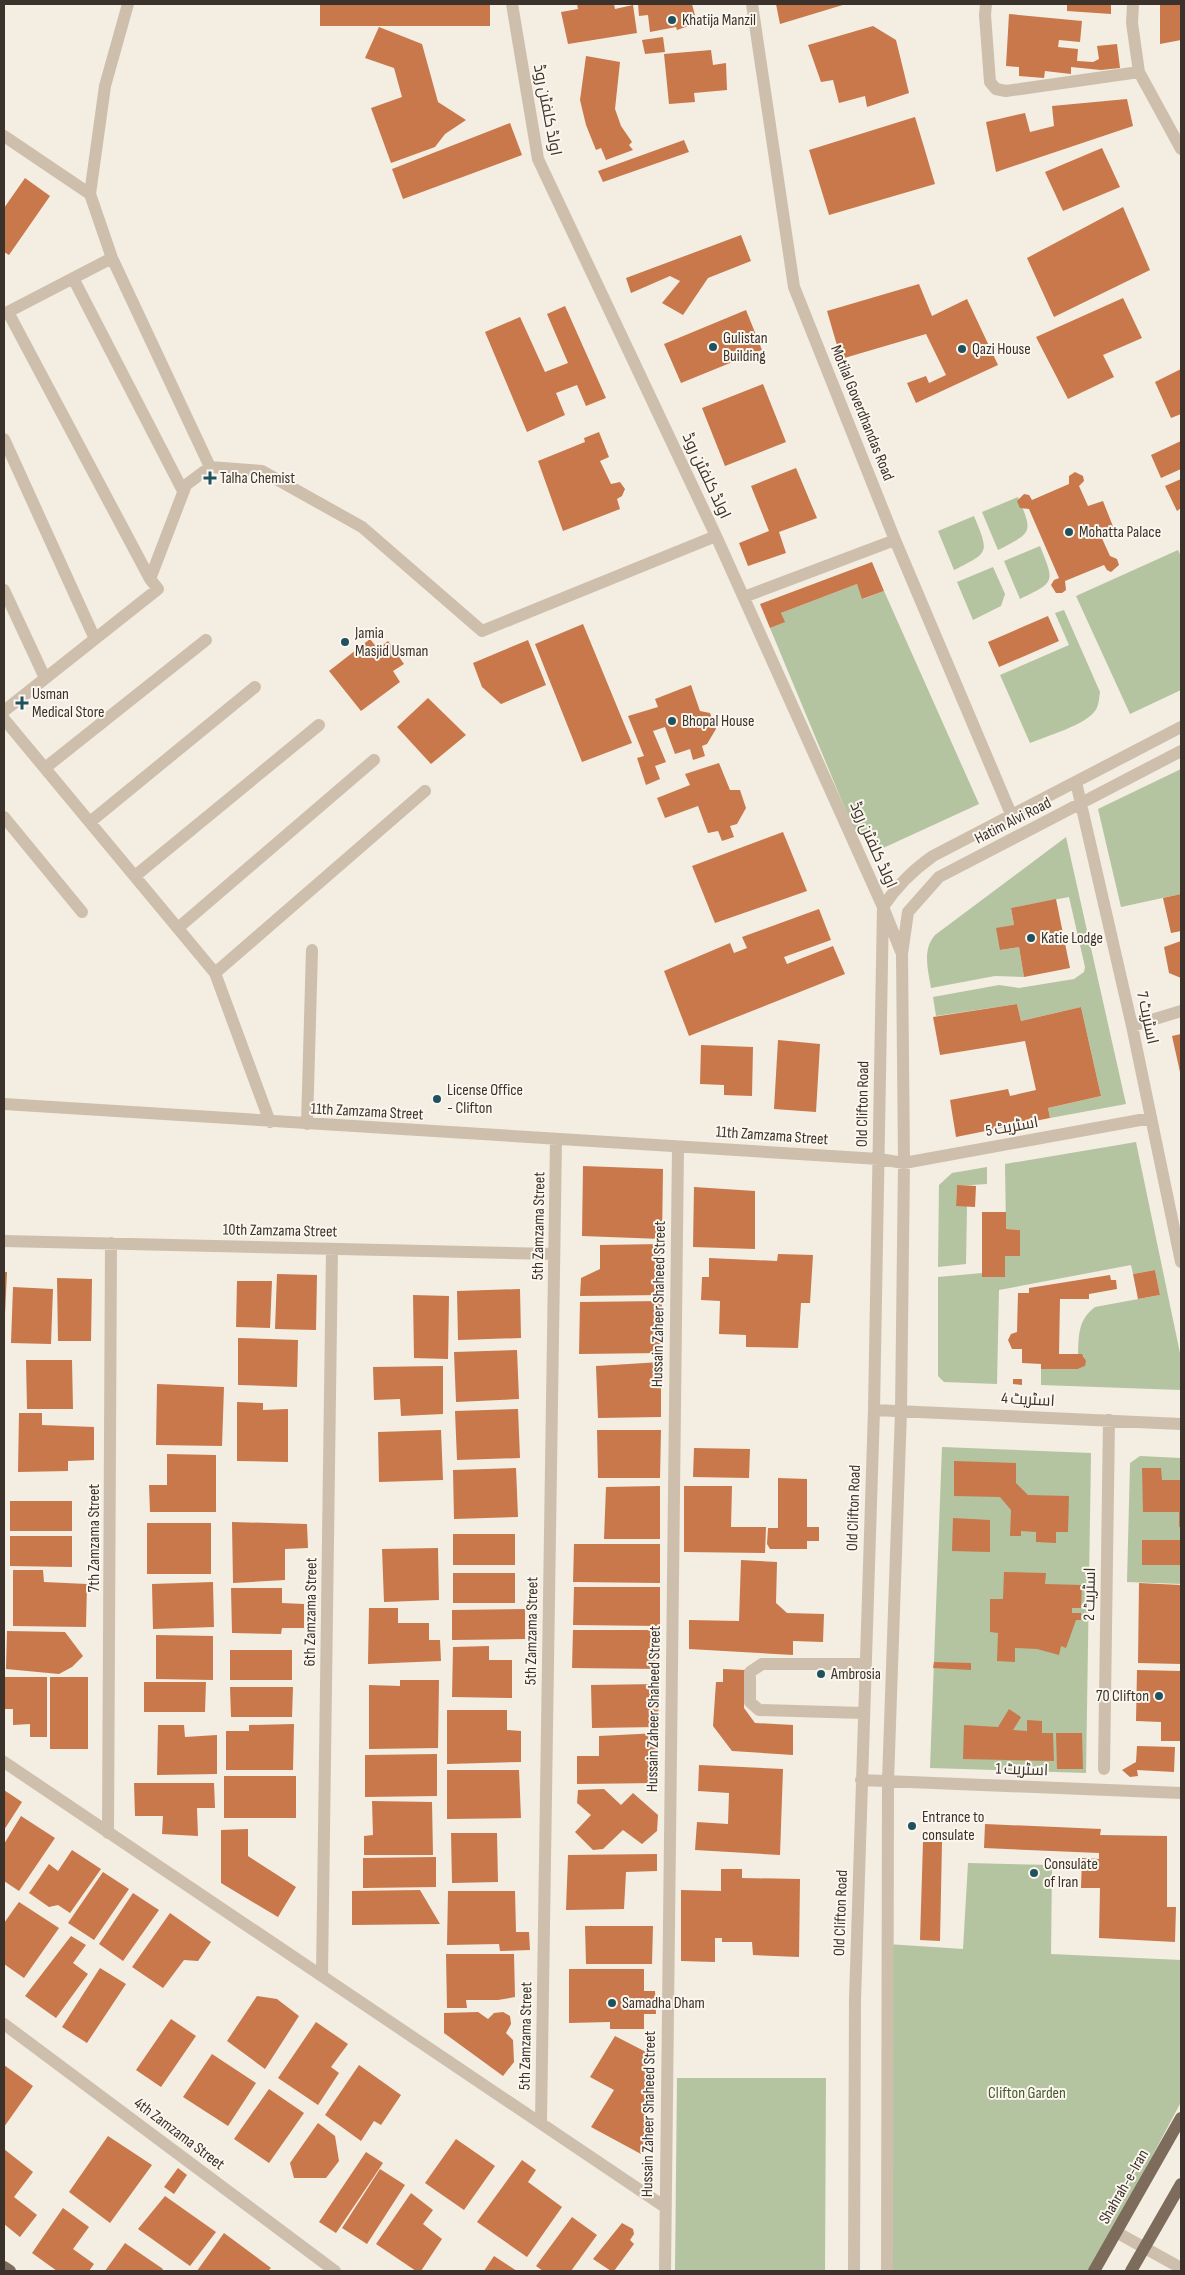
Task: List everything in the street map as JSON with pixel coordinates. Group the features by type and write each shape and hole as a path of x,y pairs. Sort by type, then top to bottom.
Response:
{"main road":[{"name":"Shahrah-e-Iran","path":"1094,2271 1181,2118"},
{"path":"1131,2271 1181,2184"},
{"path":"4,2267 10,2271"}],"street":[{"path":"128,4 105,86 90,194 112,258 210,467"},
{"name":"اولڈ کلفٹن روڈ","path":"512,4 538,159 744,597 883,907 902,954"},
{"name":"Motilal Goverdhandas Road","path":"752,4 794,287 895,540 1011,814"},
{"path":"986,4 985,15 990,82 996,89 1006,91 1139,72"},
{"path":"1133,4 1132,23 1139,72 1181,148"},
{"path":"4,136 90,194"},
{"path":"4,711 158,588 150,579 6,313 112,258"},
{"path":"73,278 183,492"},
{"path":"4,439 95,638"},
{"path":"150,579 186,485 210,467 262,471 362,527 482,631 716,536"},
{"path":"744,597 895,540"},
{"path":"4,590 45,678"},
{"path":"45,768 206,640"},
{"path":"90,822 255,687"},
{"path":"4,719 215,973 270,1122"},
{"path":"134,876 319,726"},
{"name":"Hatim Alvi Road","path":"1011,814 1181,727"},
{"name":"Hatim Alvi Road","path":"902,954 908,912 939,877 1181,751"},
{"path":"178,928 374,760"},
{"name":"اسٹریٹ 7","path":"1076,782 1132,1026 1181,1262"},
{"path":"215,973 425,791"},
{"path":"883,907 893,892 920,865 1011,814"},
{"path":"4,817 82,912"},
{"name":"Old Clifton Road","path":"854,2271 855,2000 874,1410 883,907"},
{"path":"307,1124 312,950"},
{"path":"887,2271 888,1781 901,1411 904,1163 902,954"},
{"path":"1132,1026 1181,1011"},
{"name":"11th Zamzama Street","path":"4,1104 879,1159"},
{"name":"اسٹریٹ 5","path":"879,1159 904,1163 1151,1118"},
{"name":"5th Zamzama Street","path":"541,2122 556,1140"},
{"name":"Hussain Zaheer Shaheed Street","path":"665,2271 664,2207 678,1147"},
{"name":"10th Zamzama Street","path":"4,1241 554,1254"},
{"name":"7th Zamzama Street","path":"108,1833 111,1243"},
{"name":"6th Zamzama Street","path":"322,1976 332,1249"},
{"name":"اسٹریٹ 4","path":"874,1410 1181,1424"},
{"name":"اسٹریٹ 2","path":"1104,1769 1109,1420"},
{"path":"863,1713 760,1710 750,1702 750,1672 762,1664 865,1664"},
{"path":"4,1762 541,2122 664,2207"},
{"name":"اسٹریٹ 1","path":"861,1780 1181,1793"},
{"name":"4th Zamzama Street","path":"4,2024 335,2271"},
{"path":"1116,2232 1181,2268"}],"green space":[{"path":"1018,497 1026,518 1027,530 1024,535 998,550 982,512"},
{"path":"974,516 984,545 983,550 980,555 954,570 938,531"},
{"path":"1040,546 1048,568 1049,580 1040,589 1020,599 1004,561"},
{"path":"1178,550 1181,556 1181,690 1130,714 1076,596"},
{"path":"993,567 1005,594 1001,606 973,620 957,582"},
{"path":"857,584 863,599 884,591 979,804 881,849 876,835 854,830 770,628 784,622 781,613"},
{"path":"1064,610 1100,692 1098,704 1095,711 1083,721 1030,743 1000,675 1069,645 1055,613"},
{"path":"1181,769 1181,894 1121,907 1098,809"},
{"path":"1066,837 1126,1104 1050,1118 1048,1108 1101,1096 1081,1007 1021,1021 1017,1004 936,1016 933,997 999,985 1019,988 1074,979 1084,972 1085,967 1069,897 1011,908 1014,925 1000,950 1019,947 1024,977 995,976 931,988 927,953 928,947 935,935"},
{"path":"1136,1142 1181,1358 1181,1390 1041,1385 1041,1369 1078,1369 1085,1366 1084,1356 1078,1354 1080,1328 1085,1317 1095,1307 1160,1295 1155,1270 1133,1274 1131,1265 999,1290 997,1384 944,1382 938,1376 938,1277 982,1273 982,1277 1005,1277 1005,1256 1020,1256 1020,1230 1006,1229 1005,1164"},
{"path":"987,1167 987,1184 957,1186 956,1206 967,1206 966,1264 938,1267 939,1185 952,1173"},
{"path":"942,1447 1091,1453 1086,1773 930,1768"},
{"path":"1140,1456 1181,1458 1181,1584 1127,1582 1130,1463"},
{"name":"Clifton Garden","path":"968,1863 1052,1865 1051,1954 1181,1960 1181,2102 1091,2271 887,2271 887,1944 963,1949"},
{"path":"677,2078 826,2078 825,2271 675,2271"}],"building":[{"path":"320,4 490,4 490,26 320,26"},
{"path":"577,4 614,4 615,9 633,5 637,33 568,44 561,12 578,9"},
{"name":"Khatija Manzil","path":"638,4 692,4 697,23 677,30 676,27 650,32 648,15 639,16"},
{"path":"776,4 846,4 780,24"},
{"path":"1067,4 1111,4 1111,14 1067,11"},
{"path":"1160,4 1181,4 1181,40 1160,44"},
{"path":"1009,14 1082,21 1080,42 1059,40 1058,47 1078,49 1077,61 1093,62 1099,59 1097,46 1117,44 1120,68 1101,70 1071,67 1071,74 1045,71 1044,78 1019,76 1019,67 1006,66"},
{"path":"873,26 896,40 909,93 867,107 865,96 839,103 833,80 821,82 808,45"},
{"path":"379,27 422,44 438,102 466,120 445,134 435,147 391,163 371,108 402,97 394,68 365,58"},
{"path":"663,37 665,52 645,54 642,40"},
{"path":"711,50 713,65 726,63 727,90 694,93 695,102 669,104 664,54"},
{"path":"586,56 620,62 615,109 621,126 632,142 629,145 633,150 606,160 601,148 596,150 586,125 580,100"},
{"path":"1127,99 1133,126 996,172 986,122 1025,113 1030,132 1054,126 1052,106"},
{"path":"915,117 935,184 829,215 809,150"},
{"path":"510,123 522,155 403,199 392,169"},
{"path":"684,140 689,152 603,182 598,171"},
{"path":"1102,148 1120,187 1063,211 1045,172"},
{"path":"25,178 50,196 9,255 4,252 4,208"},
{"path":"1123,207 1150,270 1054,317 1027,258"},
{"path":"741,235 751,261 708,278 683,315 662,303 680,281 670,276 631,293 626,278"},
{"path":"919,284 932,316 967,299 998,365 916,403 907,383 926,376 929,383 946,375 926,334 841,359 827,311"},
{"path":"1123,298 1142,338 1103,355 1114,377 1068,399 1036,337"},
{"path":"565,306 606,398 586,406 577,385 556,393 565,415 527,432 485,332 520,317 545,372 568,363 547,314"},
{"name":"Gulistan Building","path":"746,310 762,350 681,383 664,344"},
{"path":"1181,369 1181,414 1171,418 1155,382"},
{"path":"763,384 786,442 725,466 702,408"},
{"path":"599,432 609,457 600,461 611,484 620,482 625,489 622,496 617,499 620,509 563,531 538,461 585,442 584,438"},
{"path":"1181,441 1181,469 1161,478 1151,455"},
{"path":"796,468 817,518 779,532 786,553 748,566 739,543 769,531 751,486"},
{"name":"Mohatta Palace","path":"1075,472 1083,476 1084,481 1079,486 1088,506 1103,501 1114,529 1100,534 1110,556 1117,559 1119,565 1111,572 1104,565 1065,581 1066,590 1062,593 1056,593 1051,585 1054,580 1059,578 1029,509 1020,508 1017,501 1024,494 1029,495 1032,500 1069,484 1069,476"},
{"path":"1181,479 1181,508 1177,511 1165,486"},
{"path":"872,562 884,591 862,599 857,584 781,613 785,622 770,628 760,604"},
{"path":"1048,616 1059,641 999,667 988,642"},
{"path":"583,624 632,743 582,762 535,644"},
{"path":"370,639 378,649 388,641 404,664 393,671 400,682 361,711 329,671"},
{"path":"528,640 546,685 501,704 482,687 473,663"},
{"name":"Bhopal House","path":"691,685 700,711 710,713 716,729 707,744 702,746 705,756 693,760 690,749 675,754 665,727 653,731 666,762 655,766 660,779 646,785 637,758 644,756 628,716 658,707 655,699"},
{"path":"428,698 466,735 431,764 397,727"},
{"path":"719,763 730,790 740,790 746,808 737,824 730,826 734,837 722,841 718,831 708,833 698,806 665,818 657,798 690,785 685,774"},
{"path":"783,832 807,891 715,923 692,866"},
{"path":"1181,894 1181,931 1171,933 1163,898"},
{"name":"Katie Lodge","path":"1056,899 1070,968 1024,977 1019,947 1000,950 996,928 1014,925 1011,908"},
{"path":"819,909 831,940 784,957 787,964 833,946 845,974 689,1036 664,971 730,943 734,953 747,948 742,937"},
{"path":"1181,941 1181,978 1169,973 1164,947"},
{"path":"1017,1004 1021,1021 1081,1007 1101,1096 1048,1108 1050,1118 956,1137 950,1100 1008,1089 1010,1096 1036,1090 1025,1041 940,1055 933,1017"},
{"path":"1181,1034 1181,1072 1180,1072 1172,1036"},
{"path":"778,1040 820,1044 816,1112 774,1109"},
{"path":"701,1045 753,1047 752,1096 724,1095 724,1085 700,1084"},
{"path":"583,1166 663,1169 662,1239 582,1236"},
{"path":"957,1185 976,1186 975,1207 956,1206"},
{"path":"694,1187 755,1191 755,1249 693,1247"},
{"path":"982,1212 1006,1212 1006,1229 1020,1230 1020,1256 1005,1256 1005,1277 982,1277"},
{"path":"662,1244 662,1295 580,1296 581,1278 600,1269 600,1245"},
{"path":"778,1254 813,1255 810,1303 801,1303 798,1348 746,1347 746,1335 719,1334 720,1301 701,1300 702,1277 709,1277 709,1258 777,1261"},
{"path":"1155,1270 1160,1295 1138,1299 1133,1274"},
{"path":"4,1272 7,1272 5,1314 4,1314"},
{"path":"277,1274 317,1275 316,1330 275,1329"},
{"path":"1110,1275 1111,1280 1116,1280 1117,1289 1089,1294 1089,1299 1060,1299 1059,1354 1082,1354 1086,1361 1085,1366 1078,1369 1041,1369 1041,1364 1022,1363 1022,1349 1012,1349 1008,1340 1011,1334 1017,1332 1018,1293 1029,1293 1029,1288"},
{"path":"57,1278 92,1279 91,1341 58,1341"},
{"path":"237,1281 272,1281 270,1328 236,1327"},
{"path":"13,1287 53,1289 51,1344 11,1343"},
{"path":"520,1289 521,1338 458,1340 457,1291"},
{"path":"413,1295 449,1296 448,1359 414,1358"},
{"path":"662,1301 661,1353 579,1354 580,1302"},
{"path":"238,1338 298,1340 297,1387 238,1385"},
{"path":"517,1350 519,1399 456,1402 454,1352"},
{"path":"26,1360 72,1360 73,1409 27,1409"},
{"path":"661,1362 661,1417 598,1418 596,1366"},
{"path":"443,1366 443,1414 401,1416 400,1399 374,1400 373,1367"},
{"path":"1013,1379 1022,1379 1022,1385 1013,1384"},
{"path":"157,1384 224,1387 222,1446 156,1445"},
{"path":"237,1402 263,1403 263,1410 288,1409 288,1462 237,1461"},
{"path":"518,1409 520,1458 457,1460 455,1411"},
{"path":"19,1413 42,1413 42,1425 94,1427 94,1460 68,1461 68,1471 18,1472"},
{"path":"441,1430 443,1480 379,1482 378,1432"},
{"path":"597,1430 661,1430 660,1478 598,1478"},
{"path":"694,1448 750,1449 749,1478 693,1477"},
{"path":"167,1454 216,1455 216,1512 150,1512 149,1485 167,1485"},
{"path":"954,1461 1016,1463 1016,1483 1028,1495 1069,1496 1068,1532 1056,1532 1056,1543 1036,1542 1036,1532 1021,1531 1021,1536 1010,1536 1011,1510 1000,1497 954,1496"},
{"path":"516,1468 518,1517 454,1519 453,1470"},
{"path":"1142,1468 1161,1468 1162,1480 1181,1480 1181,1527 1179,1527 1179,1512 1143,1512"},
{"path":"778,1478 807,1479 807,1527 819,1527 819,1541 807,1541 807,1549 770,1549 767,1544 768,1528 778,1528"},
{"path":"660,1486 660,1539 604,1539 606,1487"},
{"path":"684,1486 732,1486 731,1527 766,1527 765,1553 684,1552"},
{"path":"10,1501 72,1501 72,1531 10,1531"},
{"path":"953,1518 990,1520 990,1552 952,1551"},
{"path":"232,1522 307,1524 308,1548 285,1549 285,1580 233,1583"},
{"path":"147,1523 211,1523 211,1574 147,1574"},
{"path":"453,1534 515,1534 515,1565 453,1565"},
{"path":"10,1536 72,1536 72,1567 10,1566"},
{"path":"1142,1540 1181,1540 1181,1565 1142,1565"},
{"path":"574,1544 660,1544 660,1583 573,1582"},
{"path":"438,1548 439,1600 384,1602 382,1549"},
{"path":"741,1560 777,1562 776,1603 787,1613 824,1614 823,1642 793,1641 793,1655 689,1649 689,1620 739,1621"},
{"path":"13,1570 43,1570 44,1582 87,1584 86,1627 13,1626"},
{"path":"1004,1572 1046,1573 1045,1584 1082,1585 1081,1608 1072,1608 1072,1613 1081,1613 1081,1620 1076,1620 1066,1648 1061,1646 1059,1655 1037,1649 1015,1648 1015,1662 997,1661 998,1633 990,1632 990,1599 1003,1599"},
{"path":"453,1573 515,1573 515,1603 453,1603"},
{"path":"213,1582 214,1627 153,1629 152,1584"},
{"path":"1139,1583 1181,1585 1181,1664 1138,1663"},
{"path":"574,1587 660,1587 660,1626 573,1625"},
{"path":"231,1588 282,1588 282,1603 304,1604 304,1628 282,1628 281,1634 232,1633"},
{"path":"369,1608 398,1608 398,1623 429,1623 429,1640 440,1640 441,1661 368,1664"},
{"path":"525,1609 525,1639 452,1640 452,1610"},
{"path":"573,1630 659,1630 659,1669 572,1668"},
{"path":"7,1631 65,1632 83,1656 72,1667 59,1674 6,1669"},
{"path":"156,1635 213,1636 213,1680 156,1679"},
{"path":"489,1646 489,1660 512,1660 512,1698 452,1697 453,1647"},
{"path":"230,1650 292,1650 292,1680 230,1680"},
{"path":"934,1662 971,1663 971,1670 933,1668"},
{"path":"723,1669 745,1670 744,1708 755,1723 793,1725 793,1755 732,1751 713,1726 716,1682 723,1682"},
{"name":"70 Clifton","path":"1137,1670 1181,1671 1181,1741 1161,1741 1161,1722 1136,1721"},
{"path":"4,1677 47,1677 47,1737 30,1737 30,1724 13,1725 13,1709 4,1709"},
{"path":"50,1677 88,1677 88,1749 50,1749"},
{"path":"400,1680 439,1680 438,1748 369,1749 369,1685 400,1686"},
{"path":"144,1682 206,1682 205,1712 144,1712"},
{"path":"659,1684 658,1727 592,1728 591,1685"},
{"path":"230,1687 293,1687 292,1717 231,1717"},
{"path":"1009,1709 1021,1717 1013,1730 1027,1731 1027,1720 1042,1721 1042,1733 1053,1733 1054,1761 963,1759 964,1725 998,1727"},
{"path":"447,1710 507,1710 507,1730 521,1731 521,1762 447,1764"},
{"path":"294,1724 293,1770 226,1770 226,1731 249,1731 249,1725"},
{"path":"158,1725 184,1725 185,1737 217,1735 217,1774 157,1775"},
{"path":"658,1733 658,1783 577,1784 577,1756 599,1756 599,1736"},
{"path":"1056,1733 1082,1733 1083,1769 1057,1769"},
{"path":"1137,1746 1175,1747 1174,1772 1137,1770 1138,1776 1130,1777 1122,1770 1136,1762"},
{"path":"437,1754 437,1796 365,1797 365,1755"},
{"path":"699,1765 783,1769 780,1855 695,1850 697,1822 728,1824 729,1793 698,1791"},
{"path":"447,1770 519,1770 521,1818 447,1819"},
{"path":"224,1776 296,1776 296,1818 224,1818"},
{"path":"134,1783 214,1783 215,1808 197,1808 198,1836 162,1834 163,1816 135,1816"},
{"path":"604,1789 621,1805 633,1793 658,1815 657,1831 642,1844 623,1830 603,1849 593,1850 575,1832 591,1815 577,1803 578,1790"},
{"path":"4,1790 22,1802 4,1830"},
{"path":"372,1801 432,1802 433,1855 364,1855 364,1836 373,1835"},
{"path":"21,1816 55,1838 19,1891 4,1881 4,1844"},
{"path":"985,1824 1101,1829 1100,1835 1167,1836 1167,1907 1176,1907 1175,1942 1099,1938 1100,1888 1081,1888 1082,1858 1099,1859 1099,1853 984,1848"},
{"path":"248,1829 248,1856 296,1887 278,1917 221,1883 221,1830"},
{"path":"451,1833 497,1833 498,1882 452,1883"},
{"path":"923,1842 942,1842 940,1941 920,1940"},
{"path":"72,1850 101,1869 70,1913 58,1905 49,1907 29,1893 49,1864 58,1871"},
{"path":"657,1854 657,1871 626,1872 624,1909 566,1910 568,1855"},
{"path":"436,1857 436,1887 363,1888 363,1858"},
{"path":"721,1869 742,1869 742,1878 800,1879 799,1957 753,1955 752,1942 722,1942 722,1938 715,1938 715,1962 681,1961 681,1890 721,1891"},
{"path":"103,1872 129,1889 94,1940 68,1923"},
{"path":"420,1890 440,1924 352,1925 352,1891"},
{"path":"448,1891 515,1891 516,1932 529,1932 530,1950 500,1951 499,1944 447,1945"},
{"path":"133,1893 159,1910 123,1961 99,1944"},
{"path":"19,1902 59,1928 24,1978 4,1964 4,1923"},
{"path":"170,1913 211,1942 198,1961 184,1960 163,1988 132,1967"},
{"path":"585,1926 653,1926 652,1964 586,1964"},
{"path":"71,1936 86,1945 73,1963 88,1974 56,2018 25,1996"},
{"path":"446,1954 514,1954 515,1997 498,2000 466,2000 467,2008 447,2008"},
{"path":"100,1968 126,1984 87,2043 62,2027"},
{"name":"Samadha Dham","path":"569,1969 644,1969 644,1991 655,1991 656,2014 644,2014 644,2029 610,2029 610,2022 569,2023"},
{"path":"257,1996 277,1999 299,2016 265,2069 227,2041"},
{"path":"478,2012 488,2019 494,2013 503,2012 510,2016 511,2024 506,2033 513,2040 514,2062 503,2076 444,2033 444,2013"},
{"path":"171,2019 196,2036 161,2087 136,2070"},
{"path":"316,2022 348,2044 331,2067 339,2073 318,2105 278,2078"},
{"path":"615,2036 646,2052 646,2151 641,2154 591,2127 614,2090 590,2077"},
{"path":"212,2054 256,2083 228,2126 183,2097"},
{"path":"4,2065 33,2086 4,2127"},
{"path":"359,2065 401,2095 381,2125 374,2121 361,2141 325,2115"},
{"path":"269,2089 304,2113 269,2163 234,2139"},
{"path":"318,2123 335,2136 339,2161 326,2178 294,2178 290,2163"},
{"path":"108,2136 152,2165 110,2223 69,2192"},
{"path":"456,2139 495,2166 464,2210 425,2183"},
{"path":"4,2149 33,2172 14,2197 37,2215 20,2237 4,2224"},
{"path":"366,2152 383,2163 336,2233 319,2222"},
{"path":"522,2160 536,2170 528,2182 562,2207 527,2257 477,2222"},
{"path":"178,2168 187,2175 174,2194 164,2187"},
{"path":"380,2169 405,2185 367,2244 342,2228"},
{"path":"411,2193 433,2210 423,2224 442,2239 421,2271 416,2271 376,2244"},
{"path":"165,2196 216,2232 190,2266 138,2229"},
{"path":"63,2208 89,2227 73,2249 94,2264 89,2271 57,2271 32,2253"},
{"path":"572,2217 597,2235 571,2271 543,2271 536,2266"},
{"path":"622,2223 633,2229 634,2234 630,2240 634,2244 614,2271 611,2271 593,2259"},
{"path":"224,2233 271,2268 268,2271 197,2271"},
{"path":"125,2243 163,2269 162,2271 105,2271"},
{"path":"494,2256 517,2271 484,2271"}],"place":[{"name":"Khatija Manzil","path":"672,20"},
{"name":"Gulistan Building","path":"713,347"},
{"name":"Qazi House","path":"962,349"},
{"name":"Talha Chemist","path":"210,478"},
{"name":"Mohatta Palace","path":"1069,532"},
{"name":"Jamia Masjid Usman","path":"345,642"},
{"name":"Usman Medical Store","path":"22,703"},
{"name":"Bhopal House","path":"672,721"},
{"name":"Katie Lodge","path":"1031,938"},
{"name":"License Office - Clifton","path":"437,1099"},
{"name":"Ambrosia","path":"821,1674"},
{"name":"70 Clifton","path":"1159,1696"},
{"name":"Entrance to consulate","path":"912,1826"},
{"name":"Consulate of Iran","path":"1034,1873"},
{"name":"Samadha Dham","path":"612,2003"}]}
